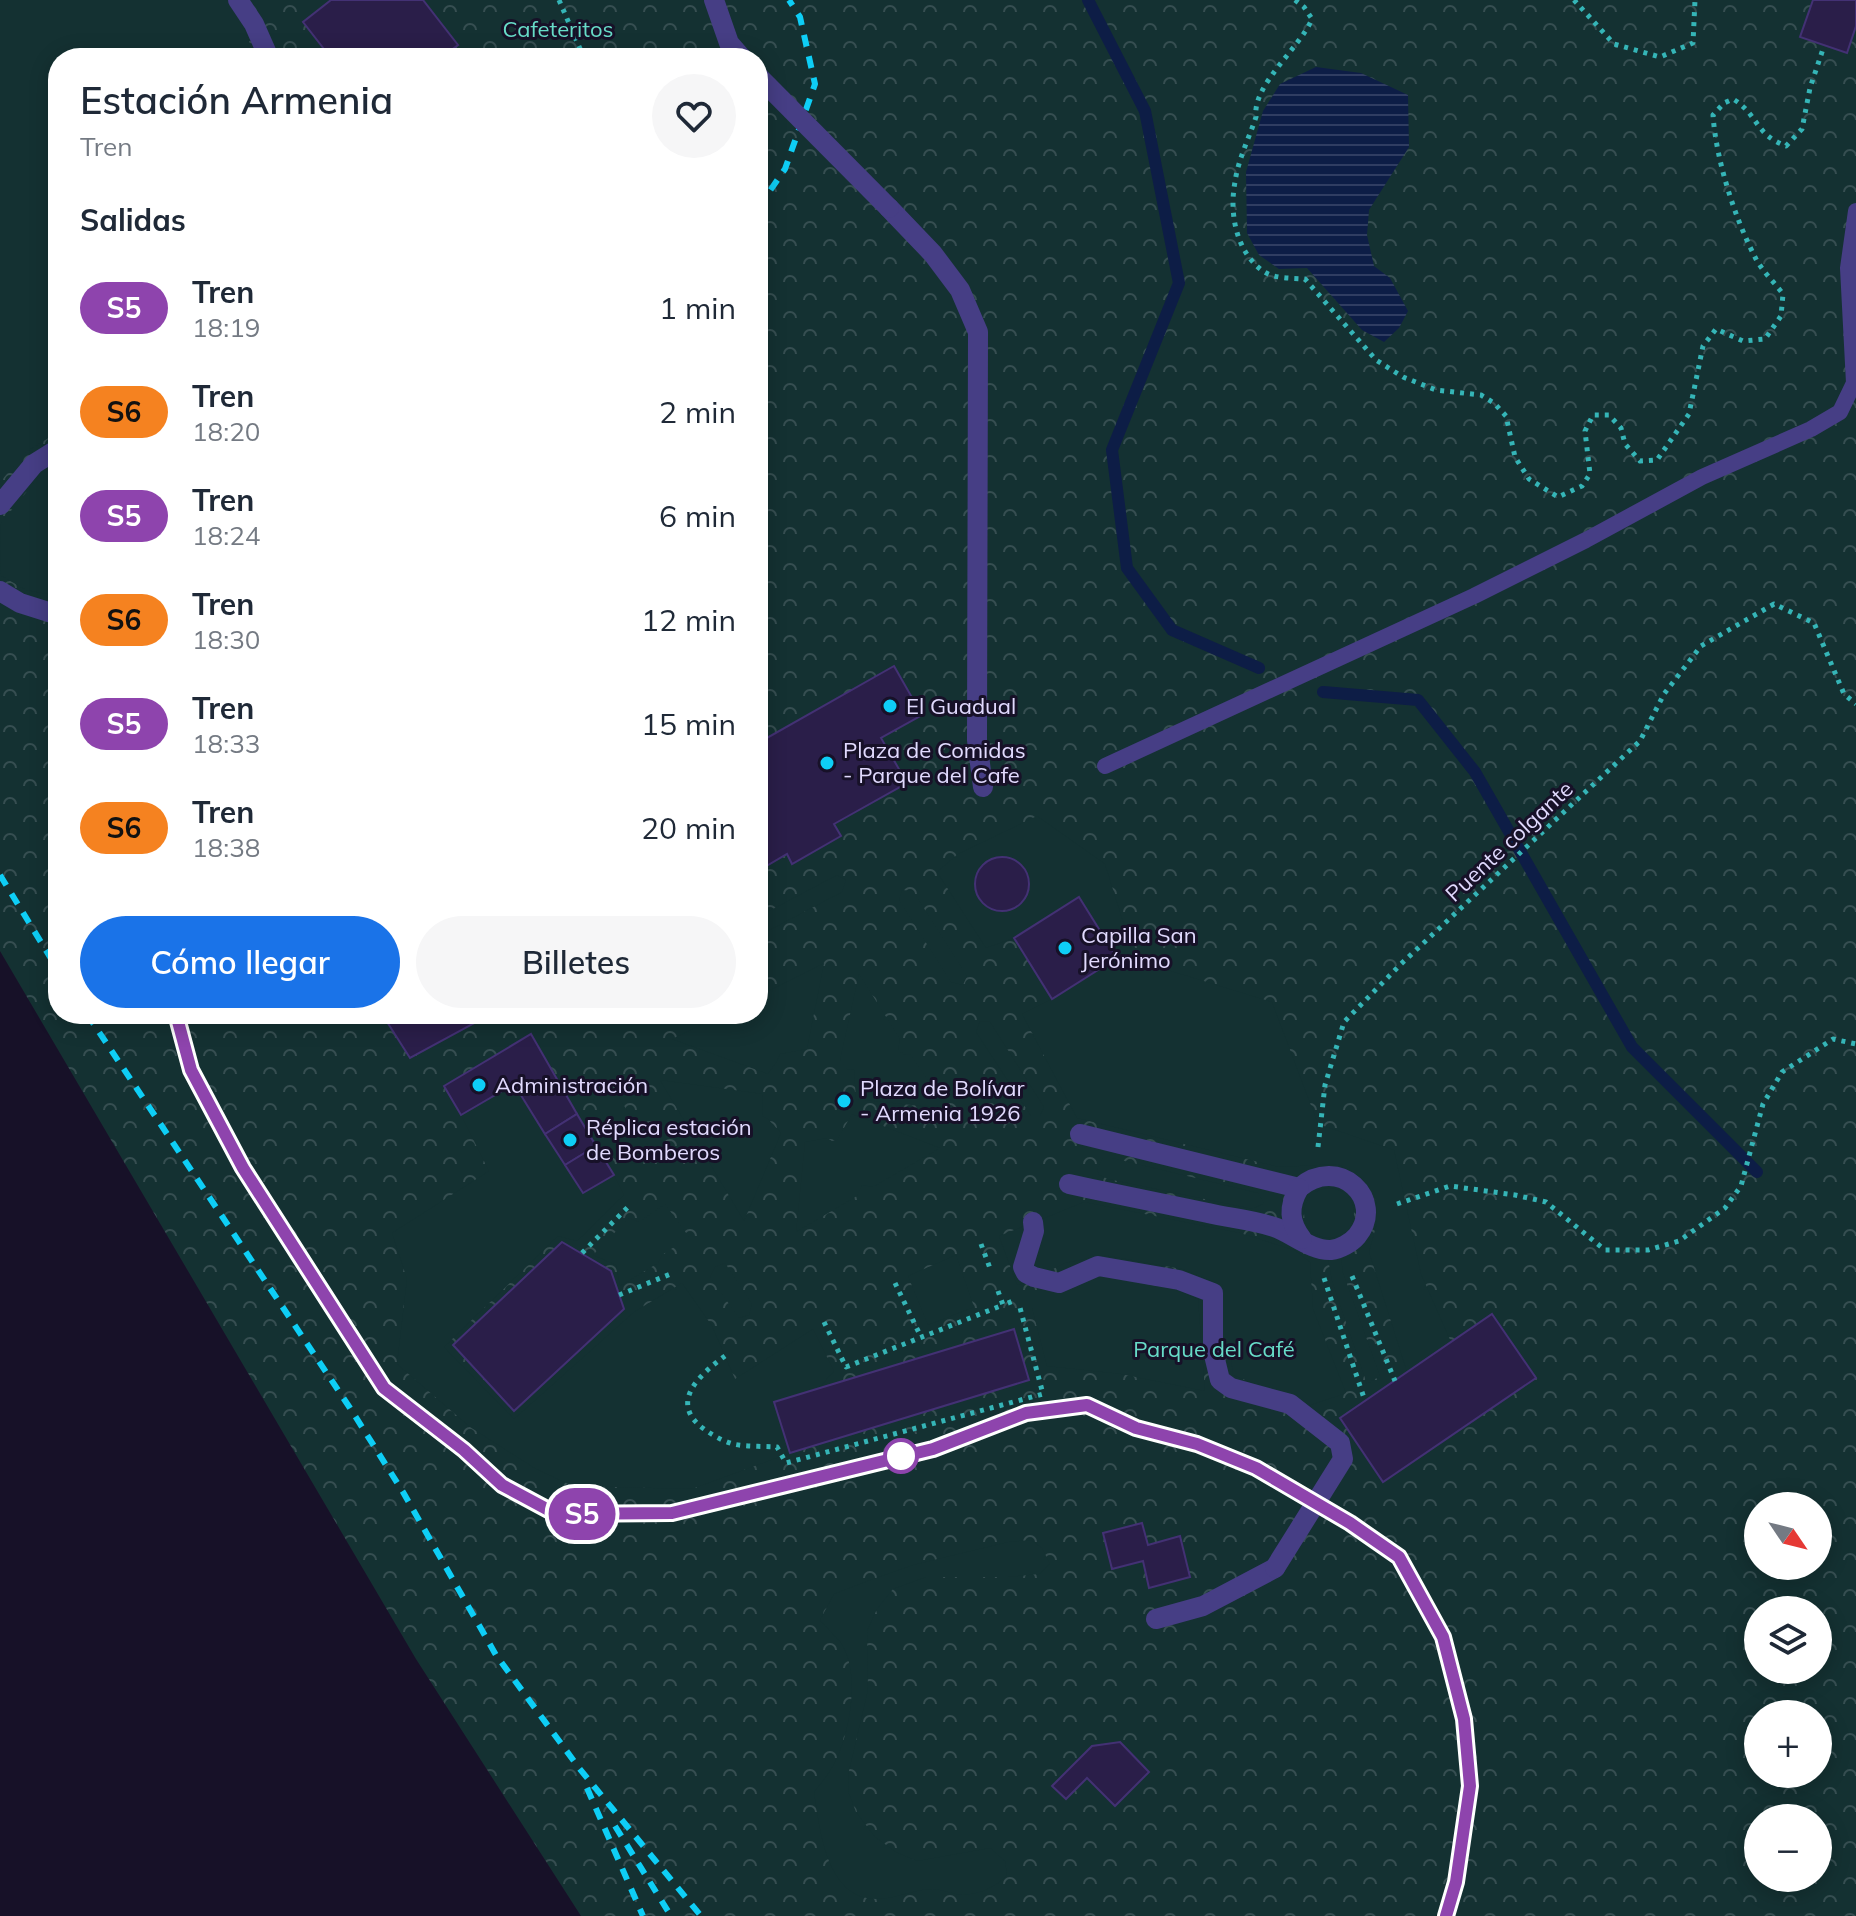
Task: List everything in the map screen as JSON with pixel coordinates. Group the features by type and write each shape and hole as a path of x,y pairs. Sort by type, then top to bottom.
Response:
{"street":[{"path":"238,0 265,48"},
{"path":"714,0 733,48"},
{"path":"768,86 933,254 960,290 978,332 977,740 983,787"},
{"path":"0,505 34,464 48,455"},
{"path":"0,591 20,603 48,612"},
{"path":"1080,1134 1299,1188"},
{"path":"1069,1184 1273,1227 1311,1244 1331,1250 1349,1243 1363,1226 1366,1214 1362,1197 1350,1182 1341,1177 1319,1176 1299,1188 1292,1199 1290,1210 1295,1231 1311,1244"},
{"path":"1033,1222 1034,1231 1023,1267 1026,1273 1034,1277 1059,1283 1098,1266 1179,1280 1213,1293 1213,1351 1220,1380 1231,1388 1290,1404 1340,1443 1343,1459 1275,1568 1203,1606 1156,1619"}],"lane":[{"path":"1105,766 1474,596 1702,477 1811,429 1840,412 1854,383 1848,268 1856,211"}],"path":[{"path":"559,0 580,48"},
{"path":"1295,0 1312,19 1306,34 1288,54 1255,106 1256,117 1234,183 1235,230 1246,254 1265,273 1305,279 1376,360 1403,377 1436,390 1481,395 1494,403 1506,416 1515,457 1529,479 1558,497 1582,486 1590,474 1585,431 1593,415 1609,415 1621,428 1625,444 1640,461 1657,460 1689,414 1703,346 1709,337 1716,329 1743,341 1765,339 1781,316 1783,294 1758,262 1741,226 1715,134 1713,115 1724,103 1733,99 1744,106 1764,136 1786,146 1802,129 1810,88 1824,46"},
{"path":"1574,0 1614,44 1660,57 1693,43 1695,0"},
{"name":"Puente colgante","path":"1319,1176 1317,1143 1325,1085 1344,1022 1401,964 1640,741 1664,694 1701,646 1774,604 1814,623 1844,694 1856,704"},
{"path":"1366,1214 1450,1186 1546,1202 1605,1250 1648,1250 1679,1241 1725,1208 1741,1186 1763,1104 1782,1072 1833,1039 1856,1044"},
{"path":"582,1253 630,1205"},
{"path":"1349,1243 1350,1269 1395,1381"},
{"path":"1311,1244 1365,1401"},
{"path":"619,1295 673,1273"},
{"path":"895,1283 921,1337"},
{"path":"725,1356 706,1370 693,1387 686,1405 691,1419 712,1435 733,1444 777,1447 786,1463 1043,1394 1017,1299"},
{"path":"824,1322 846,1367 1003,1305"}],"green space":[{"name":"Parque del Café","path":"0,0 1856,0 1856,1916 581,1916 416,1659 0,951"},
{"path":"0,0 226,0 243,25 251,48 48,48 48,438 26,452 0,482"},
{"path":"47,467 48,594 26,590 0,575 1,523"},
{"path":"1037,816 1105,864 1135,960 1272,1002 1318,1124 1394,1150 1421,1274 1451,1342 1407,1372 1369,1252 1377,1223 1376,1201 1362,1179 1338,1164 1279,1167 1077,1118 1022,1014 1052,999 1117,957 1078,897 1014,938 986,948 937,872 958,854"},
{"path":"837,875 846,880 842,892 768,931 768,912"},
{"path":"902,890 913,891 967,976 963,985 951,982 899,900"},
{"path":"824,963 807,1049 780,1054 768,1074 672,1039 703,1024 768,1024 768,991"},
{"path":"859,974 900,1039 898,1050 905,1055 910,1054 948,1109 856,1099 854,1070 847,1069 840,1060"},
{"path":"980,1021 990,1022 1044,1107 1040,1116 1031,1116 976,1032"},
{"path":"660,1080 763,1094 762,1116 781,1133 744,1221 709,1162 713,1152 708,1147 700,1147"},
{"path":"514,1084 583,1193 614,1175 624,1195 577,1241 558,1236 444,1347 514,1419 634,1312 682,1283 712,1326 735,1379 813,1329 834,1371 818,1389 775,1402 790,1453 692,1489 573,1486 536,1469 470,1427 397,1364 407,1279 392,1233 489,1171 461,1115"},
{"path":"611,1084 650,1149 645,1161 632,1164 593,1100 600,1087"},
{"path":"852,1114 940,1148 873,1187 862,1185 857,1196 796,1232 805,1142 827,1138 837,1140"},
{"path":"1103,1158 1258,1193 1264,1203 1253,1209 1108,1179 1099,1175 1097,1169"},
{"path":"1329,1188 1347,1195 1354,1213 1347,1231 1329,1238 1311,1231 1304,1213 1311,1195"},
{"path":"1084,1202 1240,1233 1294,1250 1310,1262 1313,1309 1346,1393 1308,1406 1233,1375 1230,1350 1222,1344 1218,1284 1182,1269 1103,1255 1065,1263 1045,1273 1031,1269 1040,1220"},
{"path":"665,1204 689,1237 662,1255 658,1263 620,1286 616,1265 593,1255 629,1218 639,1222"},
{"path":"1027,1225 1030,1282 1017,1285 999,1236"},
{"path":"1340,1251 1343,1273 1380,1376 1367,1384 1332,1281 1327,1253"},
{"path":"956,1255 974,1307 928,1325 908,1276"},
{"path":"725,1263 752,1304 749,1315 739,1318 710,1277 715,1267"},
{"path":"1098,1275 1174,1289 1198,1299 1205,1391 1121,1374 1047,1366 1032,1308"},
{"path":"1031,1540 1042,1548 1050,1564 1039,1574 926,1577 893,1589 877,1609 867,1631 868,1690 848,1775 849,1794 856,1812 875,1837 896,1852 917,1861 990,1848 1005,1861 1007,1875 993,1886 969,1894 932,1889 884,1899 860,1896 846,1888 829,1860 814,1792 839,1753 848,1722 852,1687 847,1655 841,1643 820,1620 834,1594 873,1579 913,1565 1008,1542"}],"water":[{"path":"1316,67 1361,73 1408,95 1409,147 1369,210 1367,235 1374,266 1390,278 1408,311 1399,328 1384,342 1362,330 1307,268 1279,269 1259,255 1247,233 1246,172 1263,111 1280,84"}],"building":[{"path":"331,0 423,0 458,45 454,48 323,48 303,22"},
{"path":"1813,0 1856,0 1856,26 1847,53 1800,37"},
{"name":"Plaza de Comidas - Parque del Cafe","path":"894,666 922,715 881,738 907,783 834,824 841,836 792,864 787,854 768,865 768,737"},
{"path":"1002,857 1021,865 1029,884 1021,903 1002,911 983,903 975,884 983,865"},
{"name":"Capilla San Jerónimo","path":"1079,897 1117,958 1052,999 1014,938"},
{"path":"388,1024 473,1024 410,1058"},
{"name":"Administración","path":"531,1034 577,1114 545,1134 514,1084 461,1115 444,1086"},
{"name":"Réplica estación de Bomberos","path":"577,1114 596,1146 565,1165 545,1134"},
{"path":"596,1146 614,1175 583,1193 565,1165"},
{"path":"562,1242 611,1271 624,1309 514,1411 453,1345"},
{"path":"1492,1314 1536,1378 1383,1482 1340,1418"},
{"path":"1014,1329 1029,1380 790,1453 774,1402"},
{"path":"1142,1523 1148,1545 1180,1536 1190,1577 1149,1588 1143,1561 1112,1569 1103,1533"},
{"path":"1120,1742 1149,1772 1115,1806 1087,1778 1066,1799 1052,1786 1092,1746"}],"waterway":[{"path":"1088,0 1145,111 1179,283 1112,450 1127,568 1172,630 1259,668"},
{"path":"1323,692 1418,700 1475,772 1632,1047 1757,1172"}],"railway":[{"path":"768,194 785,169 815,84 800,17 789,0"},
{"path":"0,875 48,954"},
{"path":"94,1024 350,1408 403,1492 496,1655 579,1768 701,1916"},
{"path":"179,1024 191,1070 243,1168 384,1388 464,1450 502,1485 556,1514 672,1513 933,1449 1026,1413 1087,1405 1136,1428 1197,1444 1256,1468 1350,1523 1399,1557 1443,1637 1464,1719 1470,1786 1456,1882 1446,1916"},
{"path":"587,1788 643,1916"},
{"path":"615,1826 671,1916"}],"train":[{"name":"S5","path":"179,1024 191,1070 243,1168 384,1388 464,1450 502,1485 556,1514 672,1513 933,1449 1026,1413 1087,1405 1136,1428 1197,1444 1256,1468 1350,1523 1399,1557 1443,1637 1464,1719 1470,1786 1456,1882 1446,1916"}],"place":[{"name":"El Guadual","path":"890,706"},
{"name":"Plaza de Comidas - Parque del Cafe","path":"827,763"},
{"name":"Capilla San Jerónimo","path":"1065,948"},
{"name":"Administración","path":"479,1085"},
{"name":"Plaza de Bolívar - Armenia 1926","path":"844,1101"},
{"name":"Réplica estación de Bomberos","path":"570,1140"}],"park label":[{"name":"Cafeteritos","path":"558,29"}]}
